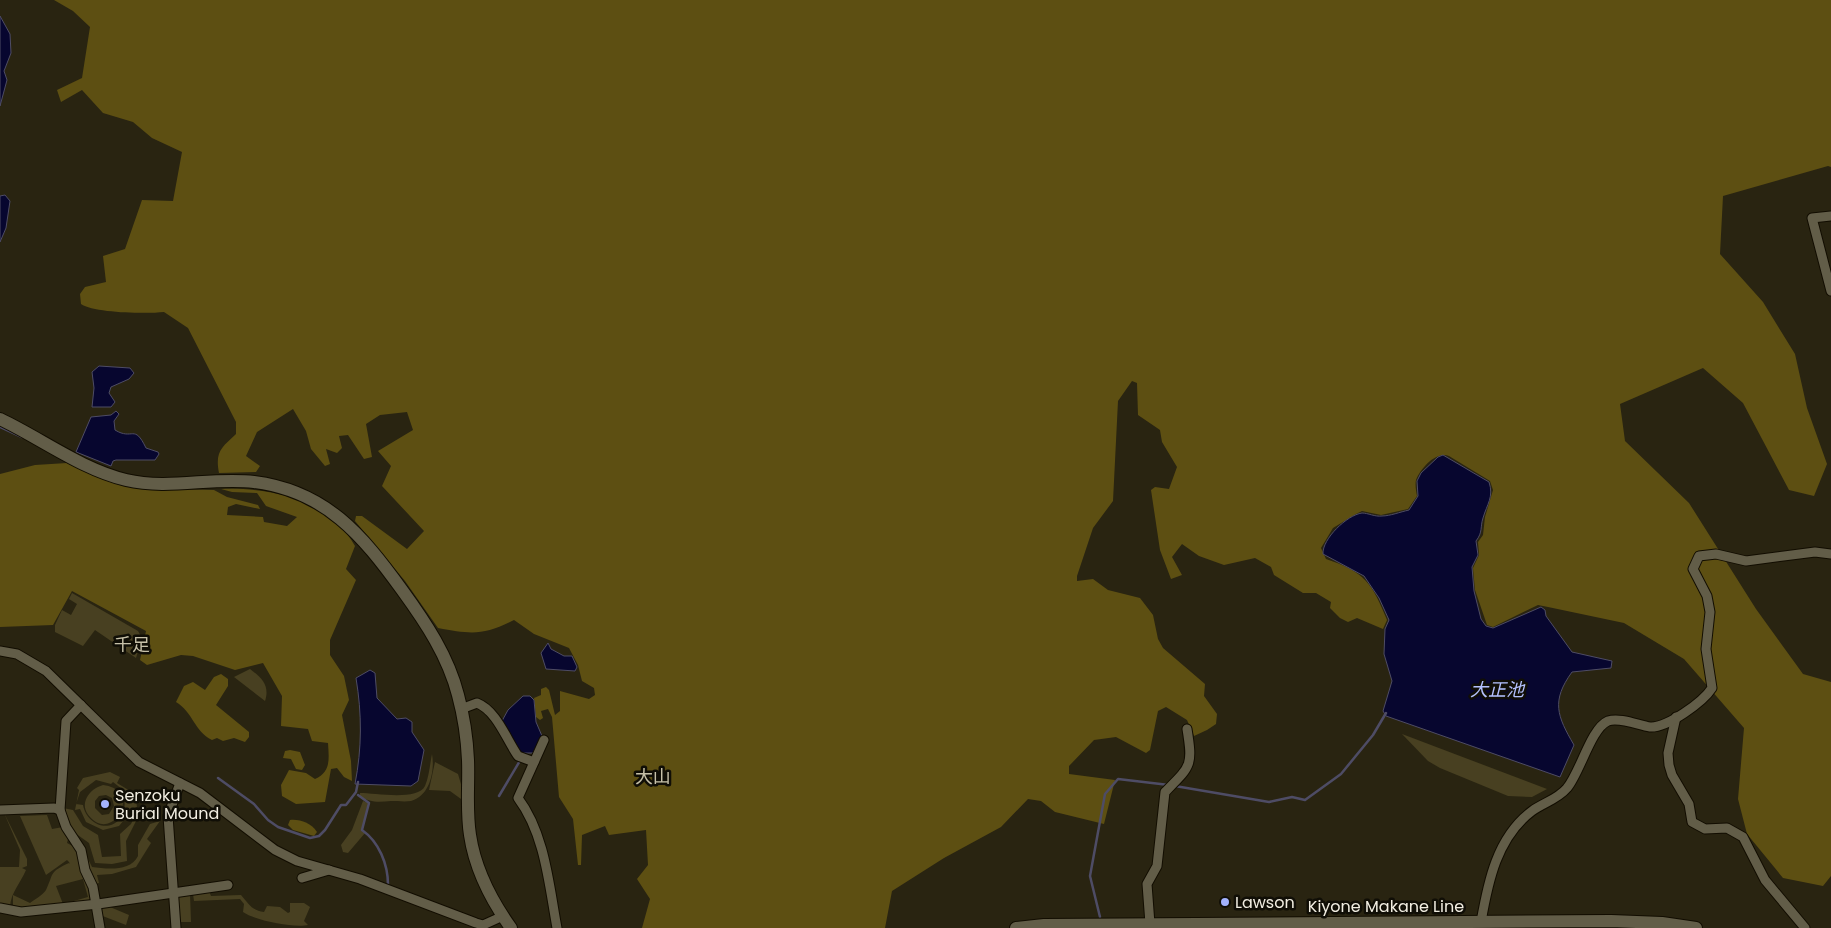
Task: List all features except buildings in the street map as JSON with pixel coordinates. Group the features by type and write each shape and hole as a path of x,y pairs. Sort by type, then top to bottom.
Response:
{"main road":[{"path":"0,419 80,462 117,477 161,484 223,481 255,482 289,490 326,508 349,525 364,540 424,620 449,668 461,709 466,739 470,836 485,886 511,928"},
{"name":"Kiyone Makane Line","path":"1016,928 1150,924 1311,926 1610,921 1662,923 1696,928"}],"street":[{"path":"1831,216 1812,218 1831,291"},
{"path":"1485,924 1493,866 1501,846 1531,811 1560,796 1567,788 1598,730 1607,721 1615,720 1651,727 1658,726 1706,698 1712,688 1706,649 1710,612 1709,604 1707,596 1693,569 1699,556 1716,554 1746,561 1815,552 1831,554"},
{"path":"0,651 17,654 40,667 139,762 212,802 275,850 296,861 360,879 476,923 483,925 503,916"},
{"path":"461,709 477,703 482,705 495,718 522,759 534,762"},
{"path":"81,705 66,721 60,810 66,827 81,850 85,870 98,904 100,928"},
{"path":"1676,717 1668,753 1669,765 1672,775 1689,804 1692,822 1705,829 1727,828 1743,837 1765,880 1805,928"},
{"path":"1150,924 1147,884 1157,866 1165,792 1184,774 1191,754 1187,729"},
{"path":"544,740 518,798 528,811 550,881 557,928"},
{"path":"176,928 168,816 180,783"},
{"path":"0,810 54,808 60,810"},
{"path":"302,878 329,870"},
{"path":"0,908 21,912 98,904 228,885"},
{"path":"1595,928 1610,921"}],"shaded area":[{"path":"54,0 1831,0 1831,167 1828,166 1723,196 1720,254 1763,302 1795,354 1807,408 1827,464 1814,496 1789,490 1743,403 1703,368 1620,404 1625,441 1689,503 1756,609 1803,674 1831,682 1831,876 1823,886 1783,878 1747,834 1738,799 1744,728 1684,659 1624,623 1538,605 1493,627 1487,625 1475,590 1473,568 1479,555 1478,542 1483,535 1485,517 1493,490 1490,481 1449,456 1444,455 1434,458 1421,470 1416,482 1417,496 1408,509 1381,515 1362,511 1333,528 1321,548 1326,559 1350,569 1366,580 1377,597 1387,620 1383,629 1357,618 1348,622 1340,618 1330,608 1331,602 1316,593 1303,593 1274,575 1271,567 1255,558 1224,565 1199,556 1182,544 1172,557 1182,575 1171,579 1160,550 1151,490 1155,487 1169,489 1177,467 1162,442 1160,430 1138,415 1137,383 1132,381 1118,401 1113,501 1093,528 1077,581 1093,579 1108,590 1140,598 1153,615 1158,639 1163,648 1205,684 1204,696 1217,714 1216,724 1194,736 1187,720 1166,707 1158,711 1150,750 1146,753 1116,737 1094,740 1069,766 1069,774 1115,780 1104,824 1055,812 1041,801 1028,799 1001,827 944,858 892,891 885,928 642,928 650,899 637,879 648,865 646,830 609,835 605,826 582,835 581,865 578,865 573,819 559,797 552,717 548,709 541,711 543,718 540,720 536,717 534,698 541,695 541,689 546,687 549,690 555,715 560,711 560,691 589,699 595,695 594,688 582,681 578,665 569,648 534,634 514,620 494,629 477,632 459,632 438,628 405,581 355,521 356,516 362,516 407,549 424,531 382,486 391,466 378,451 413,430 407,412 380,415 366,424 372,457 364,459 348,435 339,436 342,448 337,453 326,449 330,464 325,466 311,449 306,431 293,409 257,432 246,456 260,466 256,472 219,473 218,460 220,451 236,434 236,422 188,328 164,312 133,313 108,311 81,304 80,294 85,287 106,282 103,256 125,249 142,200 173,201 182,152 152,138 133,122 103,113 82,90 61,102 57,90 82,78 90,27 73,11"},
{"path":"67,463 108,481 156,489 214,490 227,497 258,505 260,509 236,504 228,507 227,515 263,517 264,522 287,526 297,517 266,506 257,493 232,492 221,489 240,489 278,494 315,507 344,530 355,546 346,569 356,580 330,640 330,655 344,676 349,700 342,715 351,761 352,781 344,777 337,768 331,769 325,802 296,804 282,796 281,785 289,770 306,773 315,779 324,773 329,760 328,743 312,741 308,729 281,726 282,696 263,663 235,670 193,656 181,655 147,665 140,660 146,631 72,591 53,625 0,627 0,474 35,465"},
{"path":"72,593 138,631 142,638 136,658 95,630 83,646 55,632 55,625 62,610 71,615 77,604 69,599"},
{"path":"250,669 266,687 265,701 234,677"},
{"path":"221,674 228,679 228,686 216,705 249,732 249,737 245,742 234,738 223,741 217,738 212,740 201,732 182,706 176,702 184,686 193,682 205,690 214,677"},
{"path":"1402,734 1547,789 1532,797 1508,796 1440,768 1428,761"},
{"path":"285,751 300,752 305,765 302,770 296,769 291,759 283,758"},
{"path":"432,754 433,768 430,782 423,794 417,798 411,801 379,802 367,800 360,796 360,793 405,795 421,791 425,786"},
{"path":"435,762 458,774 463,791 461,799 450,791 429,790"},
{"path":"110,772 120,777 117,783 135,794 137,807 119,826 103,830 86,822 80,809 75,810 76,804 83,805 92,821 103,826 109,826 122,816 127,793 113,782 111,784 96,780 80,792 76,803 79,790 77,788 83,778"},
{"path":"103,785 115,789 122,796 123,804 120,813 115,820 108,824 99,823 90,817 85,807 85,802 90,793","holes":["106,795 112,798 114,806 109,814 102,815 95,808 95,801 99,796"]},
{"path":"363,801 368,803 362,831 365,833 348,853 343,852 341,845 352,830"},
{"path":"63,808 73,810 83,826 98,835 102,857 121,856 120,834 131,824 139,808 142,809 126,841 127,861 112,864 95,863 89,843 75,833 92,867 118,868 130,865 138,856 138,845 150,824 160,821 147,839 151,843 136,867 112,874 97,875 99,883 95,884 68,827"},
{"path":"4,813 27,859 27,866 22,868 26,870 14,892 10,907 0,905 0,867 19,867 20,850"},
{"path":"47,815 52,829 63,827 71,840 68,839 67,843 79,852 93,902 29,910 13,909 13,895 30,903 45,892 55,871 70,864 67,860 46,875 20,816","holes":["83,879 88,897 63,904 56,886"]},
{"path":"290,820 305,822 317,832 314,836 293,830 288,825"},
{"path":"209,891 211,896 241,895 253,908 264,912 267,906 280,907 288,913 290,912 290,903 304,903 310,907 304,921 308,925 285,925 249,915 243,912 244,904 240,899 194,901 193,894"},
{"path":"190,894 191,922 178,922 177,897"},
{"path":"100,907 110,907 129,915 126,925 100,915"}],"water":[{"path":"0,16 10,34 11,53 4,71 7,80 0,106"},
{"path":"5,195 10,201 6,228 0,242 0,196"},
{"path":"99,366 130,368 134,373 129,379 111,387 109,393 115,402 111,407 92,407 94,388 92,372"},
{"path":"116,411 119,414 114,421 115,430 139,436 146,448 158,452 159,454 155,460 116,460 113,461 111,466 76,452 91,417 111,415"},
{"name":"大正池","path":"1443,455 1489,482 1491,492 1480,535 1476,541 1478,555 1472,567 1474,591 1481,619 1486,626 1493,628 1541,607 1545,610 1546,616 1572,652 1612,661 1611,668 1572,672 1565,682 1559,700 1560,717 1574,745 1560,777 1386,716 1383,711 1392,681 1384,654 1385,629 1389,620 1379,598 1364,576 1323,554 1331,535 1349,518 1362,513 1385,516 1409,510 1418,496 1417,481 1421,473 1438,457"},
{"path":"548,643 551,649 564,656 572,656 577,667 575,671 546,669 541,653"},
{"path":"370,670 375,673 377,698 397,719 406,718 412,722 412,732 424,750 418,781 411,786 355,784 360,731 356,678"},
{"path":"523,696 530,696 534,700 536,722 542,736 533,753 521,753 502,721 508,710"}],"waterway":[{"path":"0,427 22,437"},
{"path":"1175,786 1269,802 1292,797 1305,800 1341,774 1373,735 1386,713"},
{"path":"499,796 521,759"},
{"path":"218,778 254,804 268,820 278,827 310,838 319,836 325,830 341,805 346,805 356,792 358,782"},
{"path":"1100,917 1090,876 1105,794 1118,779 1169,785"},
{"path":"358,795 369,803 362,830 378,847 386,869 388,885"}],"place":[{"name":"Senzoku Burial Mound","path":"105,804"},
{"name":"Lawson","path":"1225,902"}],"district":[{"name":"千足","path":"132,645"},
{"name":"大山","path":"653,777"}]}
